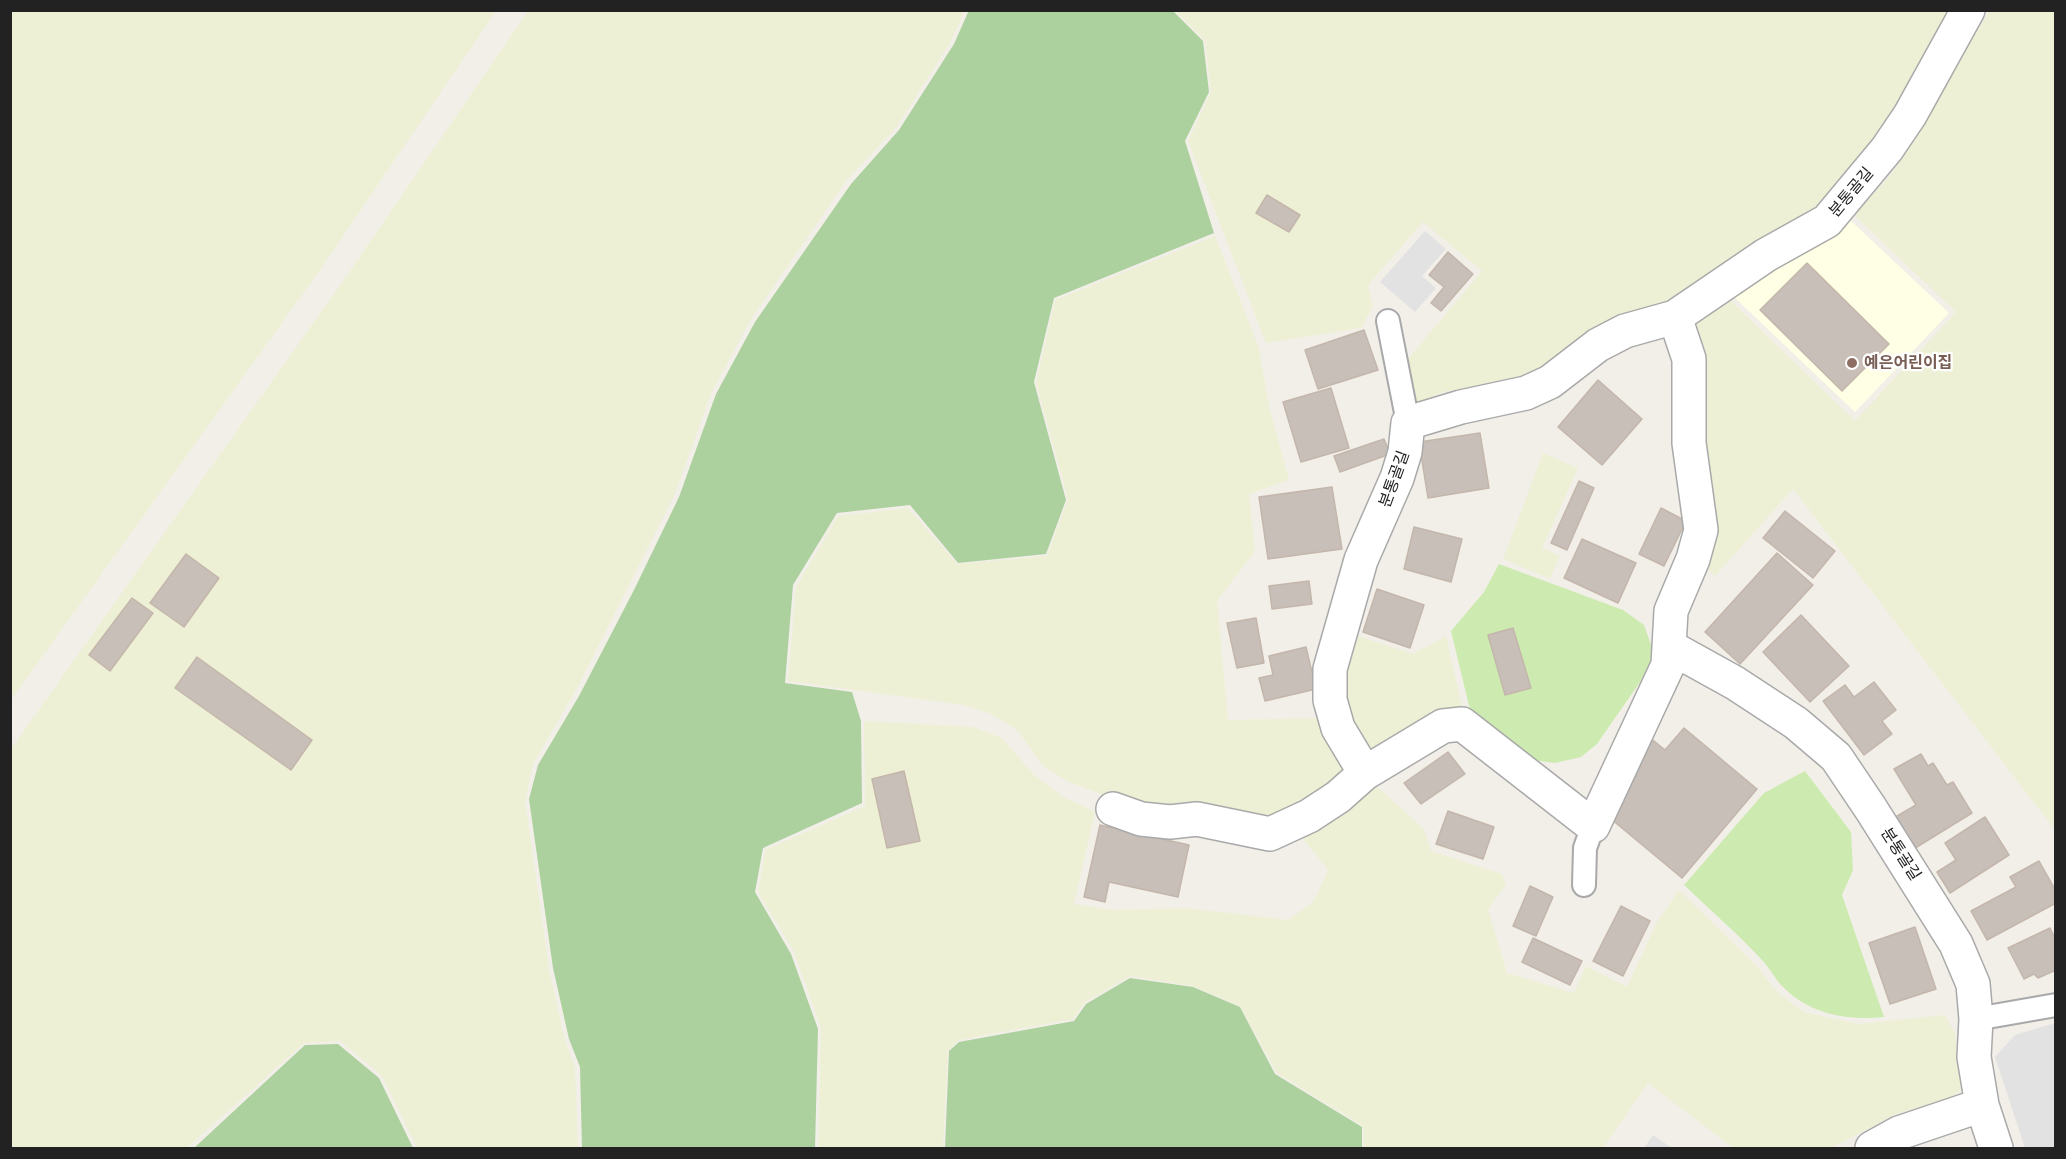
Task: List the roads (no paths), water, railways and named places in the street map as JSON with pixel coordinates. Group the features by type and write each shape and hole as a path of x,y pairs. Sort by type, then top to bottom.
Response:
{"street":[{"name":"분통골길","path":"1365,773 1338,728 1330,700 1329,669 1360,560 1405,452 1407,423 1461,407 1526,393 1551,382 1598,345 1625,331 1675,317 1766,255 1810,233 1827,221 1898,132 1968,10"},
{"path":"1113,809 1142,819 1170,822 1197,819 1270,834 1309,816 1338,797 1365,773 1443,726 1462,724 1593,826 1668,664 1671,646 1671,611 1693,560 1701,530 1689,443 1689,359 1675,317"},
{"name":"분통골길","path":"1671,646 1736,683 1796,723 1836,757 1956,944 1973,984 1976,1019 1974,1057 1982,1105 1996,1149"},
{"path":"1872,1149 1899,1133 1982,1105"}],"lane":[{"path":"1388,321 1407,423"},
{"path":"1584,885 1585,848 1593,826"},
{"path":"1976,1019 2055,1005"}],"place":[{"name":"예은어린이집","path":"1852,363"}]}
